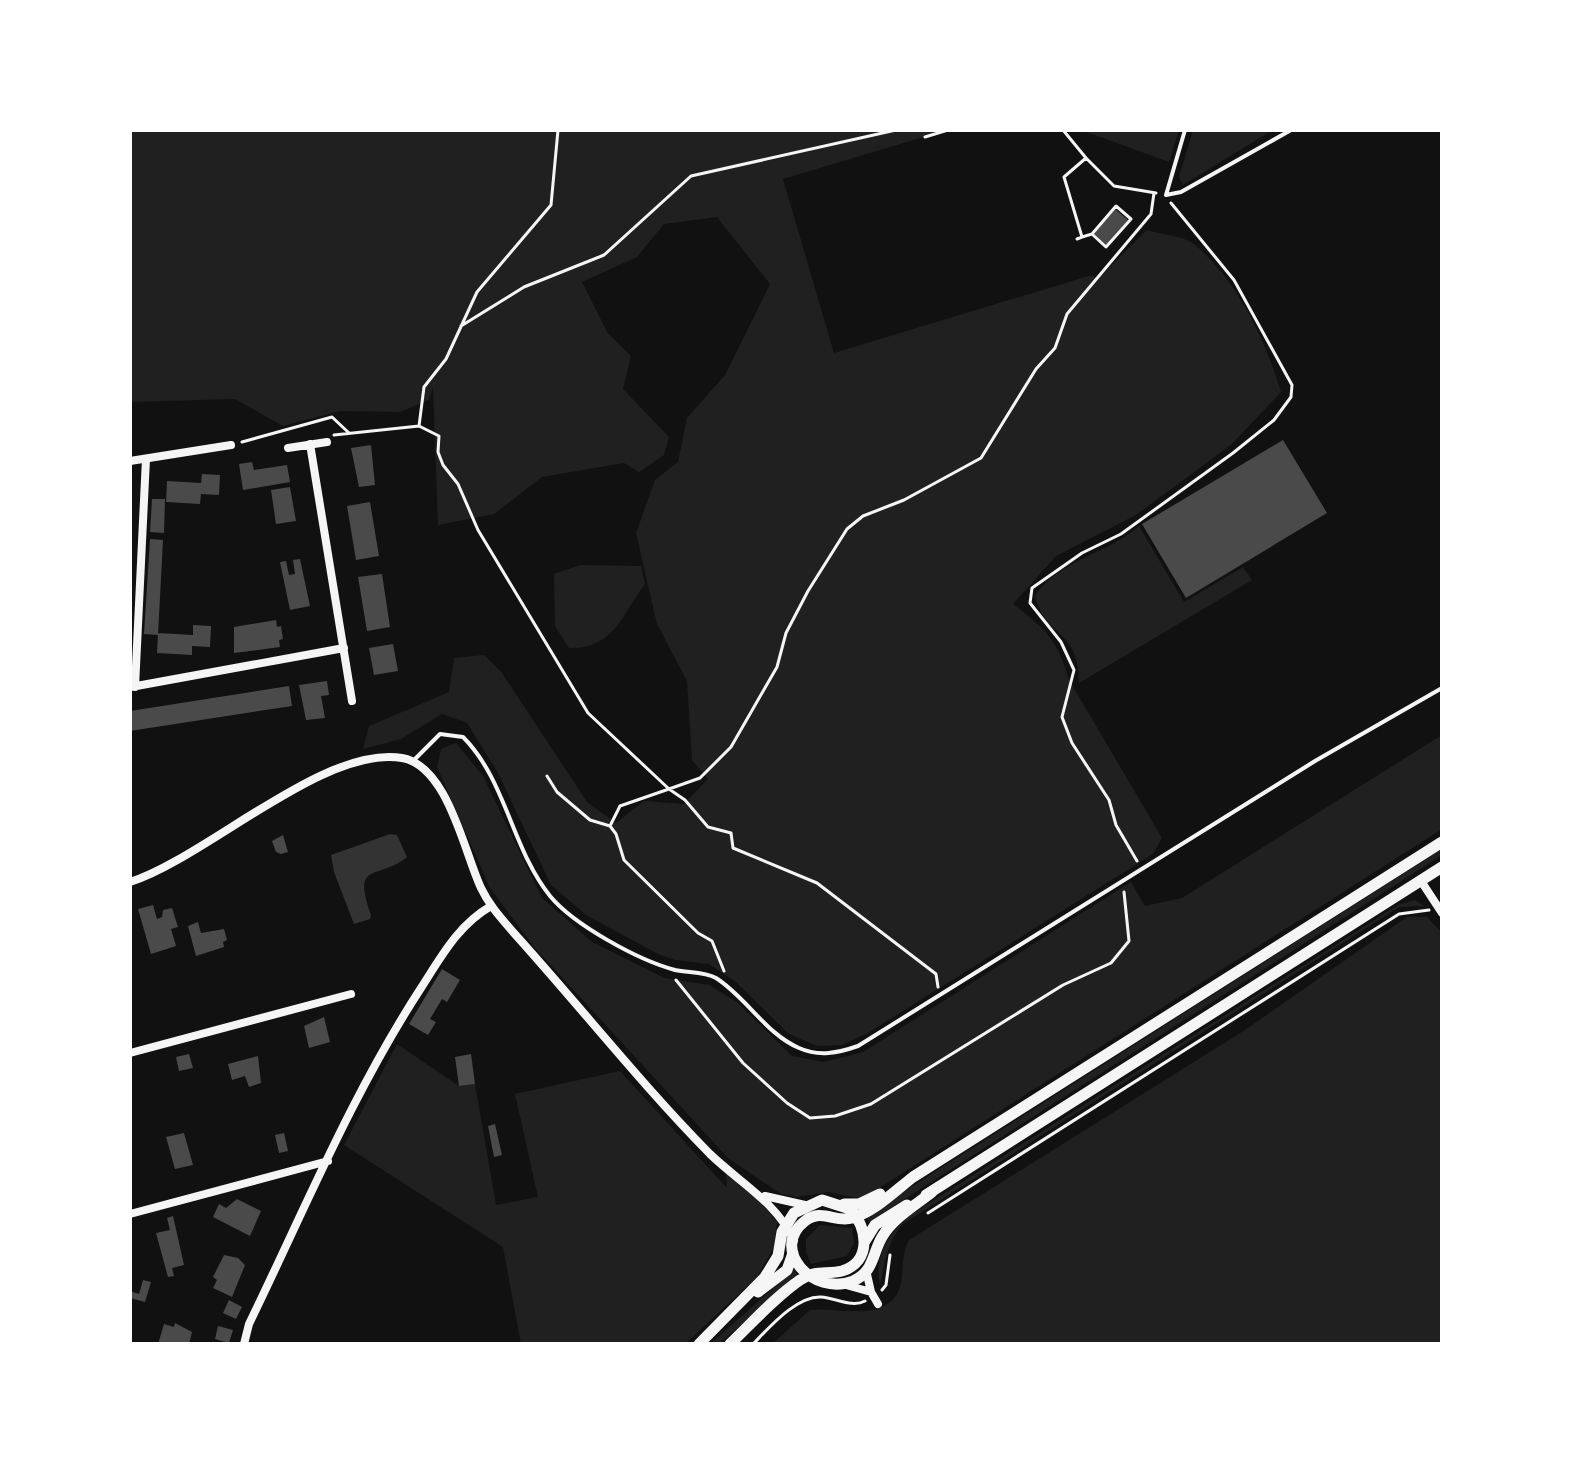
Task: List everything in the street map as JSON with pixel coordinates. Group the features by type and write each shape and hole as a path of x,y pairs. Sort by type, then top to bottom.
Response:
{"main road":[{"path":"699,1344 747,1299 787,1270 802,1224 813,1216 822,1214 844,1219 857,1216 913,1177 1442,842"},
{"path":"730,1344 780,1294 812,1279 818,1270 844,1270 856,1262 880,1221 932,1192 1442,867"},
{"path":"747,1299 774,1264 785,1224 805,1205 822,1200 859,1204 913,1177"},
{"path":"794,1244 812,1279 837,1285 867,1272 884,1232 932,1192"},
{"path":"842,1204 857,1216 864,1245"}],"street":[{"path":"288,448 327,442"},
{"path":"310,444 352,701"},
{"path":"130,461 231,445"},
{"path":"146,459 132,687 344,648"},
{"path":"130,882 166,868 332,772 376,759 413,761 430,776 447,801 491,906 710,1154 760,1195 785,1224 794,1244"},
{"path":"1421,881 1442,913"},
{"path":"244,1344 249,1324 343,1124 392,1034 455,935 473,916 491,906"},
{"path":"130,1053 351,994"},
{"path":"130,1214 328,1161"},
{"path":"760,1195 805,1205"},
{"path":"864,1245 874,1297"},
{"path":"837,1285 874,1297"}],"lane":[{"path":"1185,130 1166,195 1181,192 1291,130"},
{"path":"413,761 440,734 454,733 463,737 485,765 548,894 587,927 663,965 711,975 732,989 781,1037 800,1049 822,1054 840,1053 858,1046 1141,868 1442,688"}],"path":[{"path":"419,426 424,387 446,359 477,292 551,205 558,130"},
{"path":"461,326 524,287 604,255 691,176 896,130"},
{"path":"925,137 948,130"},
{"path":"1063,130 1114,186 1166,195 1234,280 1292,385 1291,397 1274,420 1233,453 1121,534 1082,553 1032,588 1030,603 1061,642 1074,670 1062,717 1072,743 1109,800 1116,825 1141,868"},
{"path":"1086,158 1064,177 1079,238 1092,234 1116,206 1131,219 1106,247 1092,234"},
{"path":"610,826 620,806 700,778 738,737 777,667 793,619 847,529 863,516 970,466 988,449 1036,369 1055,348 1067,314 1151,214 1154,193"},
{"path":"231,445 332,417 349,433"},
{"path":"327,442 333,436 349,433 419,426 439,436 438,452 443,465 458,484 478,530 588,713 669,789 685,800 708,827 731,833 733,848 817,883 889,935 936,974 939,995"},
{"path":"547,776 557,792 590,820 610,826 616,834 624,860 698,933 712,941 732,989"},
{"path":"663,965 743,1063 787,1103 810,1118 835,1116 871,1104 1063,985 1111,963 1129,941 1123,880"},
{"path":"928,1213 1399,914 1428,910"},
{"path":"753,1344 808,1299 822,1297 858,1304 874,1297 885,1286 894,1243"}],"shaded area":[{"path":"130,130 947,130 783,179 834,353 1092,275 1097,280 1147,230 1194,244 1223,275 1248,312 1281,392 1232,444 1136,515 1056,556 1013,604 1055,644 1068,678 1162,838 1153,854 868,1033 842,1045 817,1046 789,1034 736,982 709,964 675,960 658,954 586,915 551,885 498,773 467,723 442,714 401,739 363,749 369,726 449,692 454,658 484,655 502,673 587,802 616,823 644,801 684,804 708,779 692,760 687,681 657,624 636,533 655,480 678,462 687,418 725,375 770,284 717,217 664,224 637,257 582,282 607,332 631,356 623,389 669,437 664,455 639,472 624,463 542,477 494,514 438,525 433,387 429,400 400,412 340,411 283,426 235,399 130,402"},
{"path":"1081,130 1179,130 1169,162"},
{"path":"1193,130 1273,130 1183,185 1179,177"},
{"path":"1139,526 1184,602 1243,567 1252,580 1079,683 1074,652 1040,610 1035,596 1070,565 1113,544"},
{"path":"580,565 641,566 645,584 607,636 597,643 569,648 555,626 554,574"},
{"path":"1442,735 1442,829 870,1194 857,1198 828,1192 797,1197 781,1194 728,1158 534,947 490,888 437,767 441,749 456,743 483,776 542,898 592,942 664,978 709,985 737,1002 792,1056 824,1062 863,1052 1131,882 1145,906 1182,898"},
{"path":"390,834 397,835 407,857 366,879 364,886 370,919 354,924 334,872 331,855"},
{"path":"1442,849 1442,855 869,1222 866,1217 911,1187"},
{"path":"1415,900 1424,906 1399,907 903,1224 890,1245 880,1284 879,1263 886,1244 897,1228 912,1214 1398,905"},
{"path":"1407,917 1427,917 1442,933 1442,1344 772,1344 810,1310 862,1311 886,1305 901,1283 909,1240 1245,1030"},
{"path":"397,1044 459,1086 475,1084 496,1205 538,1197 515,1094 620,1071 727,1188 726,1173 752,1193 777,1222 774,1247 757,1277 685,1344 521,1344 503,1247 344,1145"},
{"path":"820,1225 852,1228 854,1243 847,1256 811,1264 806,1252 806,1239"},
{"path":"794,1270 798,1275 719,1344 710,1344"}],"building":[{"path":"1115,209 1128,220 1106,245 1094,234"},
{"path":"1283,440 1327,513 1186,598 1142,524"},
{"path":"371,445 375,485 359,487 351,448"},
{"path":"252,462 254,470 287,465 290,482 243,490 239,464"},
{"path":"202,474 220,475 219,495 201,494 200,504 166,502 167,481 201,483"},
{"path":"290,487 296,521 276,524 271,490"},
{"path":"152,499 165,499 164,533 150,532"},
{"path":"370,502 379,556 356,560 347,506"},
{"path":"150,539 163,540 158,635 144,634"},
{"path":"300,559 310,606 290,610 280,562 286,561 289,575 295,574 293,560"},
{"path":"382,574 390,627 367,631 358,577"},
{"path":"276,620 277,627 281,626 283,639 279,640 280,647 234,653 234,627"},
{"path":"193,625 211,626 210,647 192,646 192,655 157,653 158,633 193,635"},
{"path":"393,644 398,671 374,675 369,648"},
{"path":"327,681 329,695 321,696 325,718 306,720 299,685"},
{"path":"289,686 292,706 130,731 130,711"},
{"path":"283,835 288,852 281,854 276,852 272,841"},
{"path":"153,905 157,919 162,917 163,910 172,908 178,927 171,929 176,946 151,954 138,909"},
{"path":"198,922 201,933 224,929 227,940 223,942 224,947 196,956 188,926"},
{"path":"442,969 460,980 447,1002 442,999 430,1019 436,1022 428,1035 409,1024"},
{"path":"324,1017 330,1042 309,1048 304,1026"},
{"path":"189,1054 193,1068 179,1071 176,1057"},
{"path":"471,1054 475,1084 459,1086 455,1057"},
{"path":"258,1056 261,1083 249,1087 245,1076 232,1080 228,1064"},
{"path":"495,1124 502,1155 494,1157 488,1126"},
{"path":"184,1133 193,1165 175,1169 166,1137"},
{"path":"284,1133 288,1151 279,1153 275,1135"},
{"path":"237,1199 261,1211 250,1236 213,1217 219,1204 226,1208"},
{"path":"173,1216 184,1265 172,1268 174,1276 168,1277 156,1233 170,1230 167,1218"},
{"path":"224,1255 238,1258 245,1265 232,1297 213,1288 217,1280 213,1277"},
{"path":"143,1280 151,1282 145,1302 130,1298 130,1291 139,1294"},
{"path":"229,1300 242,1307 236,1319 223,1313"},
{"path":"175,1323 192,1332 189,1344 158,1344 164,1324 174,1327"},
{"path":"218,1326 233,1330 229,1343 215,1339"}]}
